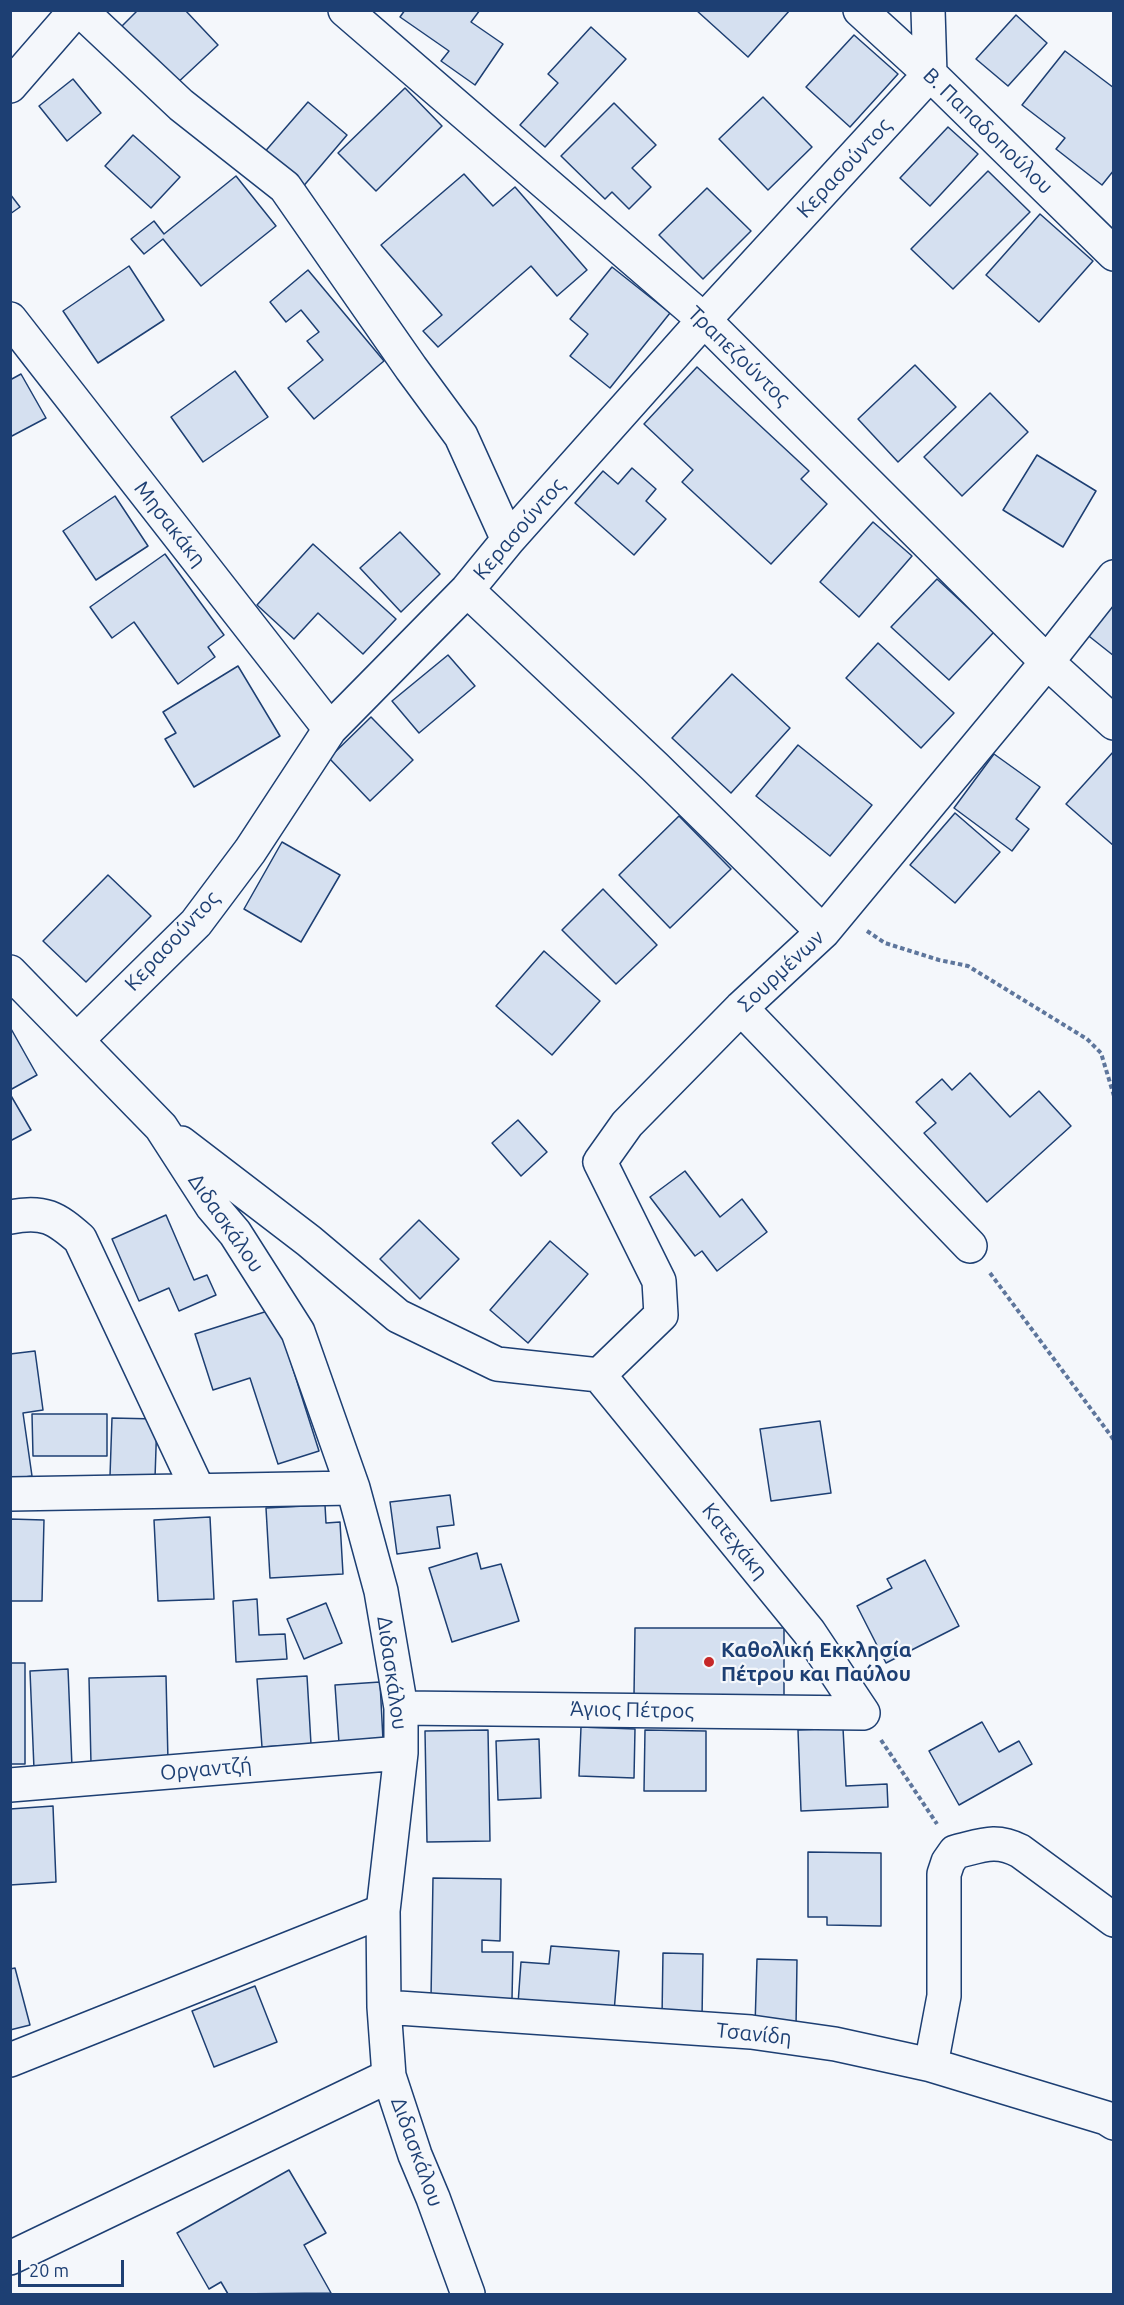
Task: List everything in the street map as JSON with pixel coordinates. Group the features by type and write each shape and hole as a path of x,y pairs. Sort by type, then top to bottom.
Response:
{"street":[{"path":"10,86 78,10 180,105 285,187 461,436 508,540"},
{"name":"Τραπεζούντος","path":"345,10 704,320 1047,662 1113,723"},
{"name":"B. Παπαδοπούλου","path":"860,10 930,74 1113,254"},
{"path":"928,10 930,74"},
{"name":"Κερασούντος","path":"77,1041 196,923 250,851 330,729 466,590 704,320 930,74"},
{"name":"Μησακάκη","path":"10,319 330,729"},
{"name":"Σουρμένων","path":"599,1375 660,1315 658,1281 600,1162 627,1124 741,1008 831,922 1047,662 1113,577"},
{"path":"466,590 656,767 831,922"},
{"name":"Διδασκάλου","path":"10,972 161,1127 309,1241 398,1316 497,1364 599,1375"},
{"path":"741,1008 970,1246"},
{"name":"Διδασκάλου","path":"161,1127 212,1206 235,1233 298,1332 353,1488 381,1591 401,1708 401,1753 382,1911 384,2007 389,2076 415,2155 472,2293"},
{"path":"10,1217 24,1214 59,1220 80,1239 198,1490"},
{"name":"Κατεχάκη","path":"599,1375 809,1632 863,1713"},
{"path":"10,1494 353,1488"},
{"name":"Άγιος Πέτρος","path":"401,1708 863,1713"},
{"name":"Οργαντζή","path":"10,1785 401,1753"},
{"path":"931,2065 944,1996 944,1874 955,1852 994,1843 1006,1844 1020,1851 1113,1920"},
{"path":"10,2060 382,1911"},
{"name":"Τσανίδη","path":"384,2007 751,2032 835,2044 931,2065 1106,2118 1113,2123"},
{"path":"10,2258 389,2076"}],"path":[{"path":"831,922 885,943 939,960 968,966 1087,1039 1101,1053 1113,1096"},
{"path":"970,1246 1113,1440"},
{"path":"863,1713 955,1852"}],"building":[{"path":"138,10 185,10 218,45 174,86 119,29"},
{"path":"405,10 480,10 471,22 503,44 475,85 441,61 449,51 400,17"},
{"path":"696,10 790,10 748,57"},
{"path":"1016,15 1047,43 1008,86 976,59"},
{"path":"591,27 626,59 545,147 520,125 558,83 548,74"},
{"path":"854,35 898,74 850,127 806,87"},
{"path":"1065,51 1114,88 1114,170 1102,185 1056,149 1065,138 1022,105"},
{"path":"73,79 101,113 67,141 39,106"},
{"path":"405,88 442,126 376,191 338,153"},
{"path":"763,97 812,147 768,190 719,139"},
{"path":"308,102 347,135 301,189 262,155"},
{"path":"614,103 656,145 632,168 651,187 629,209 612,192 605,199 561,156"},
{"path":"948,127 978,154 930,206 900,178"},
{"path":"133,135 180,177 151,208 105,166"},
{"path":"988,171 1030,212 953,289 911,249"},
{"path":"464,174 493,206 515,187 587,270 557,296 531,266 438,347 423,331 442,315 381,245"},
{"path":"236,176 276,226 201,286 163,239 144,254 131,239 154,221 164,234"},
{"path":"707,188 751,231 703,279 659,235"},
{"path":"10,194 20,207 10,214"},
{"path":"1040,214 1093,261 1039,322 986,275"},
{"path":"129,266 164,320 98,363 63,311"},
{"path":"612,267 670,313 610,388 570,356 588,334 570,319"},
{"path":"308,270 384,361 314,419 288,388 323,360 307,341 319,332 301,310 286,322 270,302"},
{"path":"915,365 956,407 898,462 858,419"},
{"path":"697,367 809,471 801,479 827,504 771,564 682,482 693,470 644,424"},
{"path":"235,371 268,417 203,462 171,417"},
{"path":"21,374 46,418 10,437 10,380"},
{"path":"990,393 1028,432 962,496 924,457"},
{"path":"1037,455 1096,491 1063,547 1003,510"},
{"path":"632,468 656,489 646,501 666,519 634,555 575,503 603,471 618,484"},
{"path":"115,496 148,546 96,580 63,531"},
{"path":"873,522 912,556 859,617 820,582"},
{"path":"400,532 440,574 401,612 360,568"},
{"path":"313,544 396,619 363,654 318,613 294,639 257,605"},
{"path":"165,554 224,635 208,647 215,657 178,684 134,622 112,638 90,607"},
{"path":"937,579 994,632 949,680 891,627"},
{"path":"1114,598 1114,656 1085,633"},
{"path":"878,643 954,713 921,748 846,678"},
{"path":"448,655 475,686 419,733 392,701"},
{"path":"238,666 280,736 194,787 165,739 176,733 163,712"},
{"path":"732,674 790,728 731,793 672,738"},
{"path":"371,717 413,760 370,801 329,758"},
{"path":"798,745 872,805 830,856 756,796"},
{"path":"1114,751 1114,846 1066,804"},
{"path":"994,754 1040,787 1016,819 1029,829 1012,851 954,808"},
{"path":"955,813 1000,852 955,903 910,865"},
{"path":"679,816 731,869 670,928 619,875"},
{"path":"282,842 340,875 301,942 244,909"},
{"path":"108,875 151,916 86,982 43,941"},
{"path":"603,889 657,945 616,984 562,930"},
{"path":"544,951 600,1001 552,1055 496,1006"},
{"path":"10,1027 37,1075 10,1090"},
{"path":"970,1073 1010,1117 1039,1091 1071,1126 987,1202 924,1133 936,1123 916,1102 942,1079 952,1090"},
{"path":"10,1094 31,1130 10,1141"},
{"path":"518,1120 547,1152 521,1176 492,1143"},
{"path":"685,1171 720,1217 742,1199 767,1232 717,1271 702,1251 695,1256 650,1197"},
{"path":"166,1215 194,1280 207,1275 216,1295 179,1311 169,1288 139,1301 112,1239"},
{"path":"419,1220 459,1259 420,1299 380,1259"},
{"path":"550,1241 588,1274 528,1343 490,1310"},
{"path":"274,1309 319,1451 278,1464 250,1378 213,1390 195,1334"},
{"path":"35,1351 43,1410 23,1413 32,1476 10,1479 10,1354"},
{"path":"32,1414 107,1414 107,1456 33,1456"},
{"path":"112,1418 157,1419 155,1478 110,1476"},
{"path":"820,1421 831,1493 771,1501 760,1429"},
{"path":"450,1495 454,1525 437,1527 440,1548 397,1554 390,1502"},
{"path":"325,1505 326,1523 340,1522 343,1574 270,1578 266,1508"},
{"path":"210,1517 214,1599 158,1601 154,1520"},
{"path":"10,1519 44,1520 42,1601 10,1601"},
{"path":"477,1553 481,1569 501,1564 519,1621 452,1642 429,1568"},
{"path":"925,1560 959,1626 886,1663 857,1606 892,1588 887,1579"},
{"path":"257,1599 259,1635 285,1634 287,1659 236,1662 233,1601"},
{"path":"326,1603 342,1643 304,1659 287,1619"},
{"name":"Καθολική Εκκλησία Πέτρου και Παύλου","path":"635,1628 784,1628 784,1696 634,1695"},
{"path":"10,1663 25,1663 25,1764 10,1764"},
{"path":"68,1669 72,1767 34,1769 30,1671"},
{"path":"166,1676 168,1761 91,1764 89,1678"},
{"path":"307,1676 311,1744 262,1747 257,1679"},
{"path":"380,1682 383,1740 339,1743 335,1685"},
{"path":"982,1722 999,1752 1019,1741 1032,1764 959,1805 929,1751"},
{"path":"581,1727 635,1729 634,1778 579,1776"},
{"path":"843,1728 846,1786 887,1784 888,1807 801,1811 798,1730"},
{"path":"488,1730 490,1841 427,1842 425,1731"},
{"path":"645,1730 706,1731 706,1791 644,1791"},
{"path":"539,1739 541,1798 498,1800 496,1741"},
{"path":"53,1806 56,1882 10,1885 10,1809"},
{"path":"808,1852 881,1853 881,1926 827,1925 827,1917 808,1917"},
{"path":"433,1878 501,1879 500,1941 482,1940 482,1952 513,1952 512,1999 431,1998"},
{"path":"551,1946 619,1951 614,2012 518,2004 521,1962 549,1964"},
{"path":"663,1953 703,1954 702,2018 662,2017"},
{"path":"757,1959 797,1960 796,2027 755,2026"},
{"path":"15,1968 30,2025 10,2030 10,1969"},
{"path":"255,1986 277,2042 214,2067 192,2011"},
{"path":"289,2170 326,2233 304,2245 331,2293 228,2294 221,2282 209,2289 177,2233"}],"place":[{"name":"Καθολική Εκκλησία Πέτρου και Παύλου","path":"709,1662"}]}
